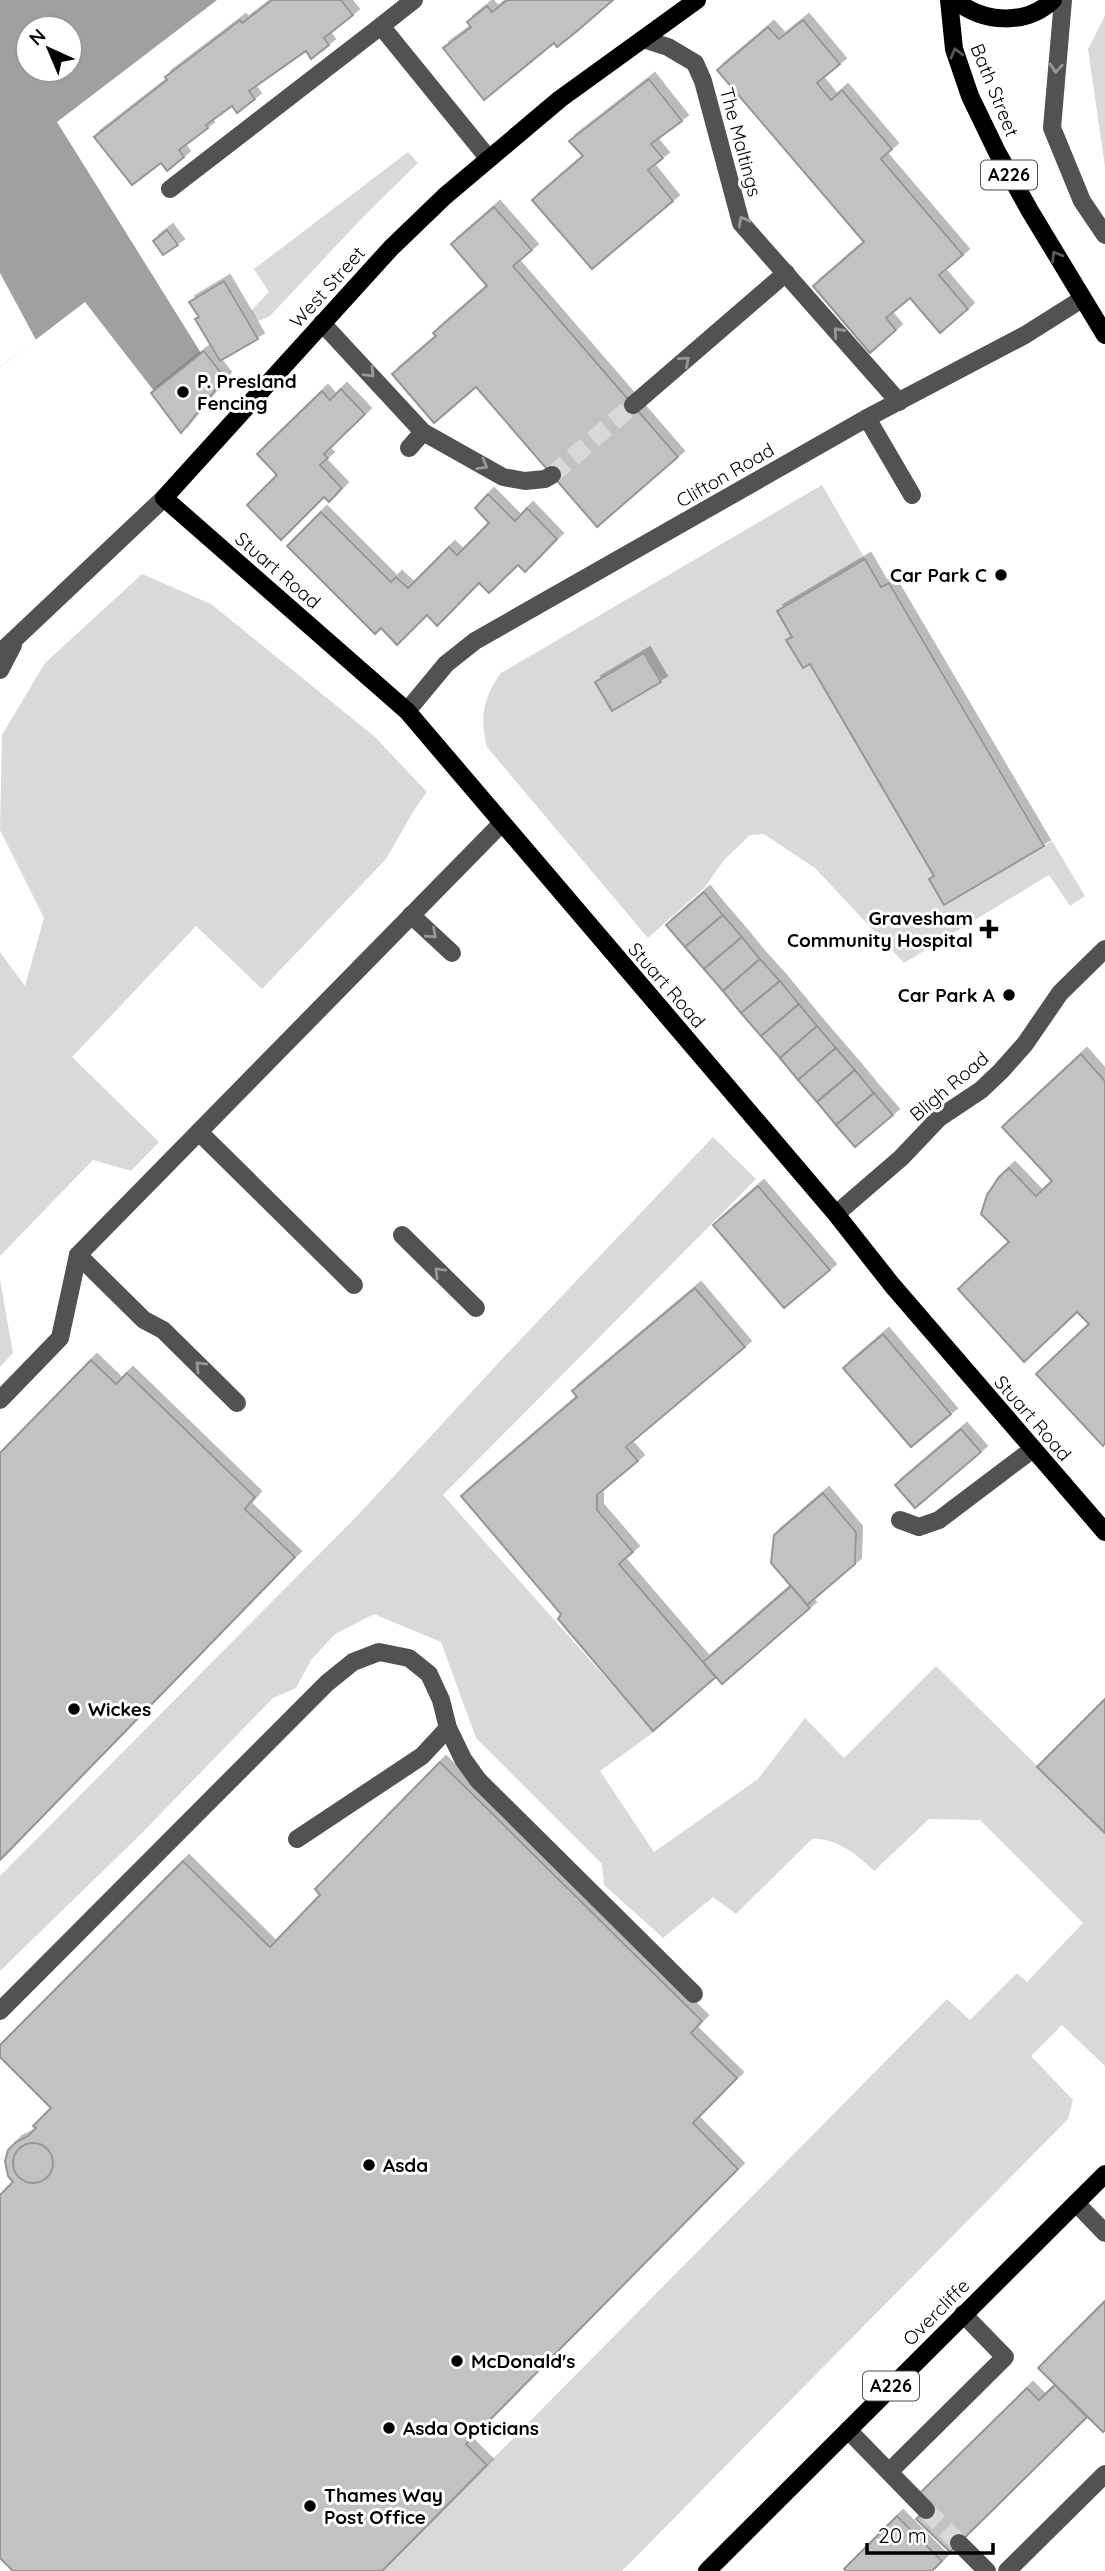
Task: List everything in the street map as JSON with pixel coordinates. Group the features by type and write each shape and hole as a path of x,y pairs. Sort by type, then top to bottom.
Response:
{"main road":[{"name":"West Street","path":"164,498 391,248 445,196 560,99 697,0"},
{"name":"Bath Street","path":"949,0 954,49 970,96 997,152 1105,335"},
{"path":"955,0 966,9 986,17 1008,19 1030,15 1053,0"},
{"name":"Stuart Road","path":"164,498 407,711 836,1214 892,1285 1105,1532"},
{"name":"Overcliffe","path":"708,2571 1105,2174"}],"street":[{"path":"170,189 414,0"},
{"name":"Bath Street","path":"1063,0 1052,128 1082,201 1105,235"},
{"path":"381,26 489,159"},
{"name":"The Maltings","path":"643,39 668,47 695,63 703,81 741,223 899,402"},
{"path":"633,405 786,273"},
{"name":"Clifton Road","path":"407,711 446,664 475,641 867,418 1025,335 1082,299"},
{"path":"323,323 423,432 503,477 525,481 545,479 552,475"},
{"path":"867,418 912,495"},
{"path":"409,448 423,432"},
{"name":"West Street","path":"0,653 164,498"},
{"name":"West Street","path":"0,670 18,636"},
{"path":"0,1400 60,1338 78,1255 501,824"},
{"path":"411,915 452,953"},
{"name":"Bligh Road","path":"836,1214 901,1158 939,1118 981,1090 1025,1044 1060,993 1105,949"},
{"path":"199,1132 354,1285"},
{"path":"402,1235 476,1308"},
{"path":"78,1255 144,1320 163,1329 237,1403"},
{"path":"900,1520 919,1527 939,1520 1032,1449"},
{"path":"0,2011 327,1684 353,1662 379,1652 409,1658 429,1674 441,1700 448,1728 463,1759 478,1780 694,1994"},
{"path":"297,1839 422,1756 448,1728"},
{"path":"1076,2203 1105,2233"},
{"path":"889,2473 1005,2357 964,2315"},
{"path":"848,2430 926,2510"},
{"path":"1007,2571 1105,2474"},
{"path":"959,2543 987,2571"}],"shaded area":[{"path":"0,0 217,0 57,122 201,353 154,391 85,302 0,367"},
{"path":"1105,15 1105,167 1088,49"},
{"path":"408,152 418,163 270,316 258,321 251,311 269,292 254,269"},
{"path":"822,485 865,559 777,611 792,637 787,640 810,664 934,876 929,879 944,904 1052,841 1085,896 1070,906 1049,875 904,963 815,868 764,834 750,835 724,860 705,887 648,938 487,747 484,709 490,691 501,673"},
{"path":"142,574 211,604 375,737 427,792 386,859 262,989 196,926 72,1057 159,1142 131,1171 93,1160 0,1256 0,952 25,986 44,918 0,830 2,735 45,663"},
{"path":"713,1137 756,1179 443,1495 654,1732 600,1771 654,1852 758,1779 805,1718 844,1758 936,1666 1105,1833 1105,2066 1062,2025 1031,2056 1073,2100 1068,2119 622,2571 382,2571 947,1999 970,2020 1017,1973 1027,1982 1083,1923 980,1820 929,1819 874,1871 838,1844 812,1839 736,1914 713,1897 663,1938 604,1885 602,1864 476,1738 441,1642 374,1614 335,1634 311,1660 296,1688 273,1698 139,1836 0,1971 0,1876 358,1515"},
{"path":"0,1280 13,1353 0,1367"}],"pier":[{"path":"0,273 36,340 0,367"}],"building":[{"path":"272,0 341,0 353,15 324,38 329,45 311,59 306,51 249,91 255,99 237,113 232,106 206,125 208,128 179,150 184,157 167,171 161,163 132,185 94,137 167,80 165,77 240,20 242,23"},
{"path":"507,0 613,0 557,47 554,43 484,100 443,48 471,27 467,22 487,6 492,12"},
{"path":"803,20 840,64 817,83 831,100 842,90 892,149 881,159 963,255 939,275 968,309 940,333 910,298 886,318 896,330 870,353 813,286 864,242 717,70 768,27 779,39"},
{"path":"649,79 682,121 651,144 663,158 648,170 673,201 592,269 532,200 583,156 569,141"},
{"path":"494,207 532,250 513,266 678,457 597,527 476,387 434,423 392,374 436,336 433,333 487,286 451,244"},
{"path":"167,230 178,245 163,255 153,241"},
{"path":"224,281 258,339 220,361 195,319 199,317 189,302"},
{"name":"P. Presland Fencing","path":"204,351 225,378 181,433 151,393"},
{"path":"341,389 365,414 324,454 328,458 320,465 342,488 329,502 324,497 281,540 247,505 277,475 257,454 322,391 330,400"},
{"path":"488,494 515,521 527,508 557,539 525,572 518,565 489,593 479,583 437,626 427,615 397,645 381,628 375,634 287,546 321,512 391,582 396,577 408,588 449,547 457,555 489,523 475,508"},
{"path":"865,559 881,587 889,583 1044,846 944,905 929,879 934,876 810,664 803,668 786,640 792,637 777,611"},
{"path":"644,653 661,682 612,711 595,682"},
{"path":"704,892 723,915 685,947 666,925"},
{"path":"723,915 742,937 704,969 685,947"},
{"path":"742,937 760,959 723,991 704,969"},
{"path":"760,959 780,981 741,1013 723,991"},
{"path":"780,981 799,1004 761,1036 741,1013"},
{"path":"799,1004 817,1026 780,1058 761,1036"},
{"path":"817,1026 836,1048 798,1080 780,1058"},
{"path":"836,1048 855,1070 817,1102 798,1080"},
{"path":"1081,1054 1105,1081 1103,1446 1036,1374 1089,1324 1077,1312 1024,1362 958,1289 1009,1242 981,1214 987,1195 999,1177 1009,1168 1036,1196 1052,1181 1002,1127"},
{"path":"855,1070 874,1093 836,1125 817,1102"},
{"path":"874,1093 893,1115 855,1147 836,1125"},
{"path":"758,1186 830,1270 784,1308 713,1225"},
{"path":"695,1288 745,1347 626,1447 638,1461 597,1495 597,1510 633,1552 619,1564 716,1677 653,1731 558,1619 561,1614 461,1496 577,1397 572,1391"},
{"path":"883,1334 951,1414 911,1447 843,1368"},
{"name":"Wickes","path":"91,1360 116,1384 127,1373 255,1497 245,1509 295,1557 0,1860 0,1453"},
{"path":"961,1429 981,1452 915,1508 895,1485"},
{"path":"823,1493 856,1532 855,1564 807,1605 771,1563 774,1535"},
{"path":"791,1586 810,1608 722,1684 703,1662"},
{"path":"1105,1699 1105,1833 1037,1767"},
{"name":"Asda","path":"440,1762 702,2021 691,2033 737,2078 693,2123 738,2169 466,2444 487,2465 382,2571 13,2571 0,2558 0,2195 13,2182 8,2176 5,2161 8,2150 28,2136 36,2128 33,2126 51,2108 0,2057 0,2045 183,1861 270,1947 320,1895 315,1889"},
{"path":"33,2143 47,2149 53,2163 47,2177 33,2183 19,2177 13,2163 19,2149"},
{"path":"1105,2301 1105,2430 1103,2432 1038,2368"},
{"path":"1055,2385 1087,2417 950,2552 916,2519 926,2510 920,2493 1027,2388 1039,2400"},
{"path":"897,2516 942,2561 932,2571 846,2571 844,2569"}],"tunnel":[{"path":"552,475 633,405"},
{"path":"926,2510 959,2543"}],"place":[{"name":"P. Presland Fencing","path":"183,392"},
{"name":"Car Park C","path":"1001,575"},
{"name":"Gravesham Community Hospital","path":"989,929"},
{"name":"Car Park A","path":"1009,995"},
{"name":"Wickes","path":"74,1709"},
{"name":"Asda","path":"369,2165"},
{"name":"McDonald's","path":"457,2361"},
{"name":"Asda Opticians","path":"389,2428"},
{"name":"Thames Way Post Office","path":"310,2506"}]}
